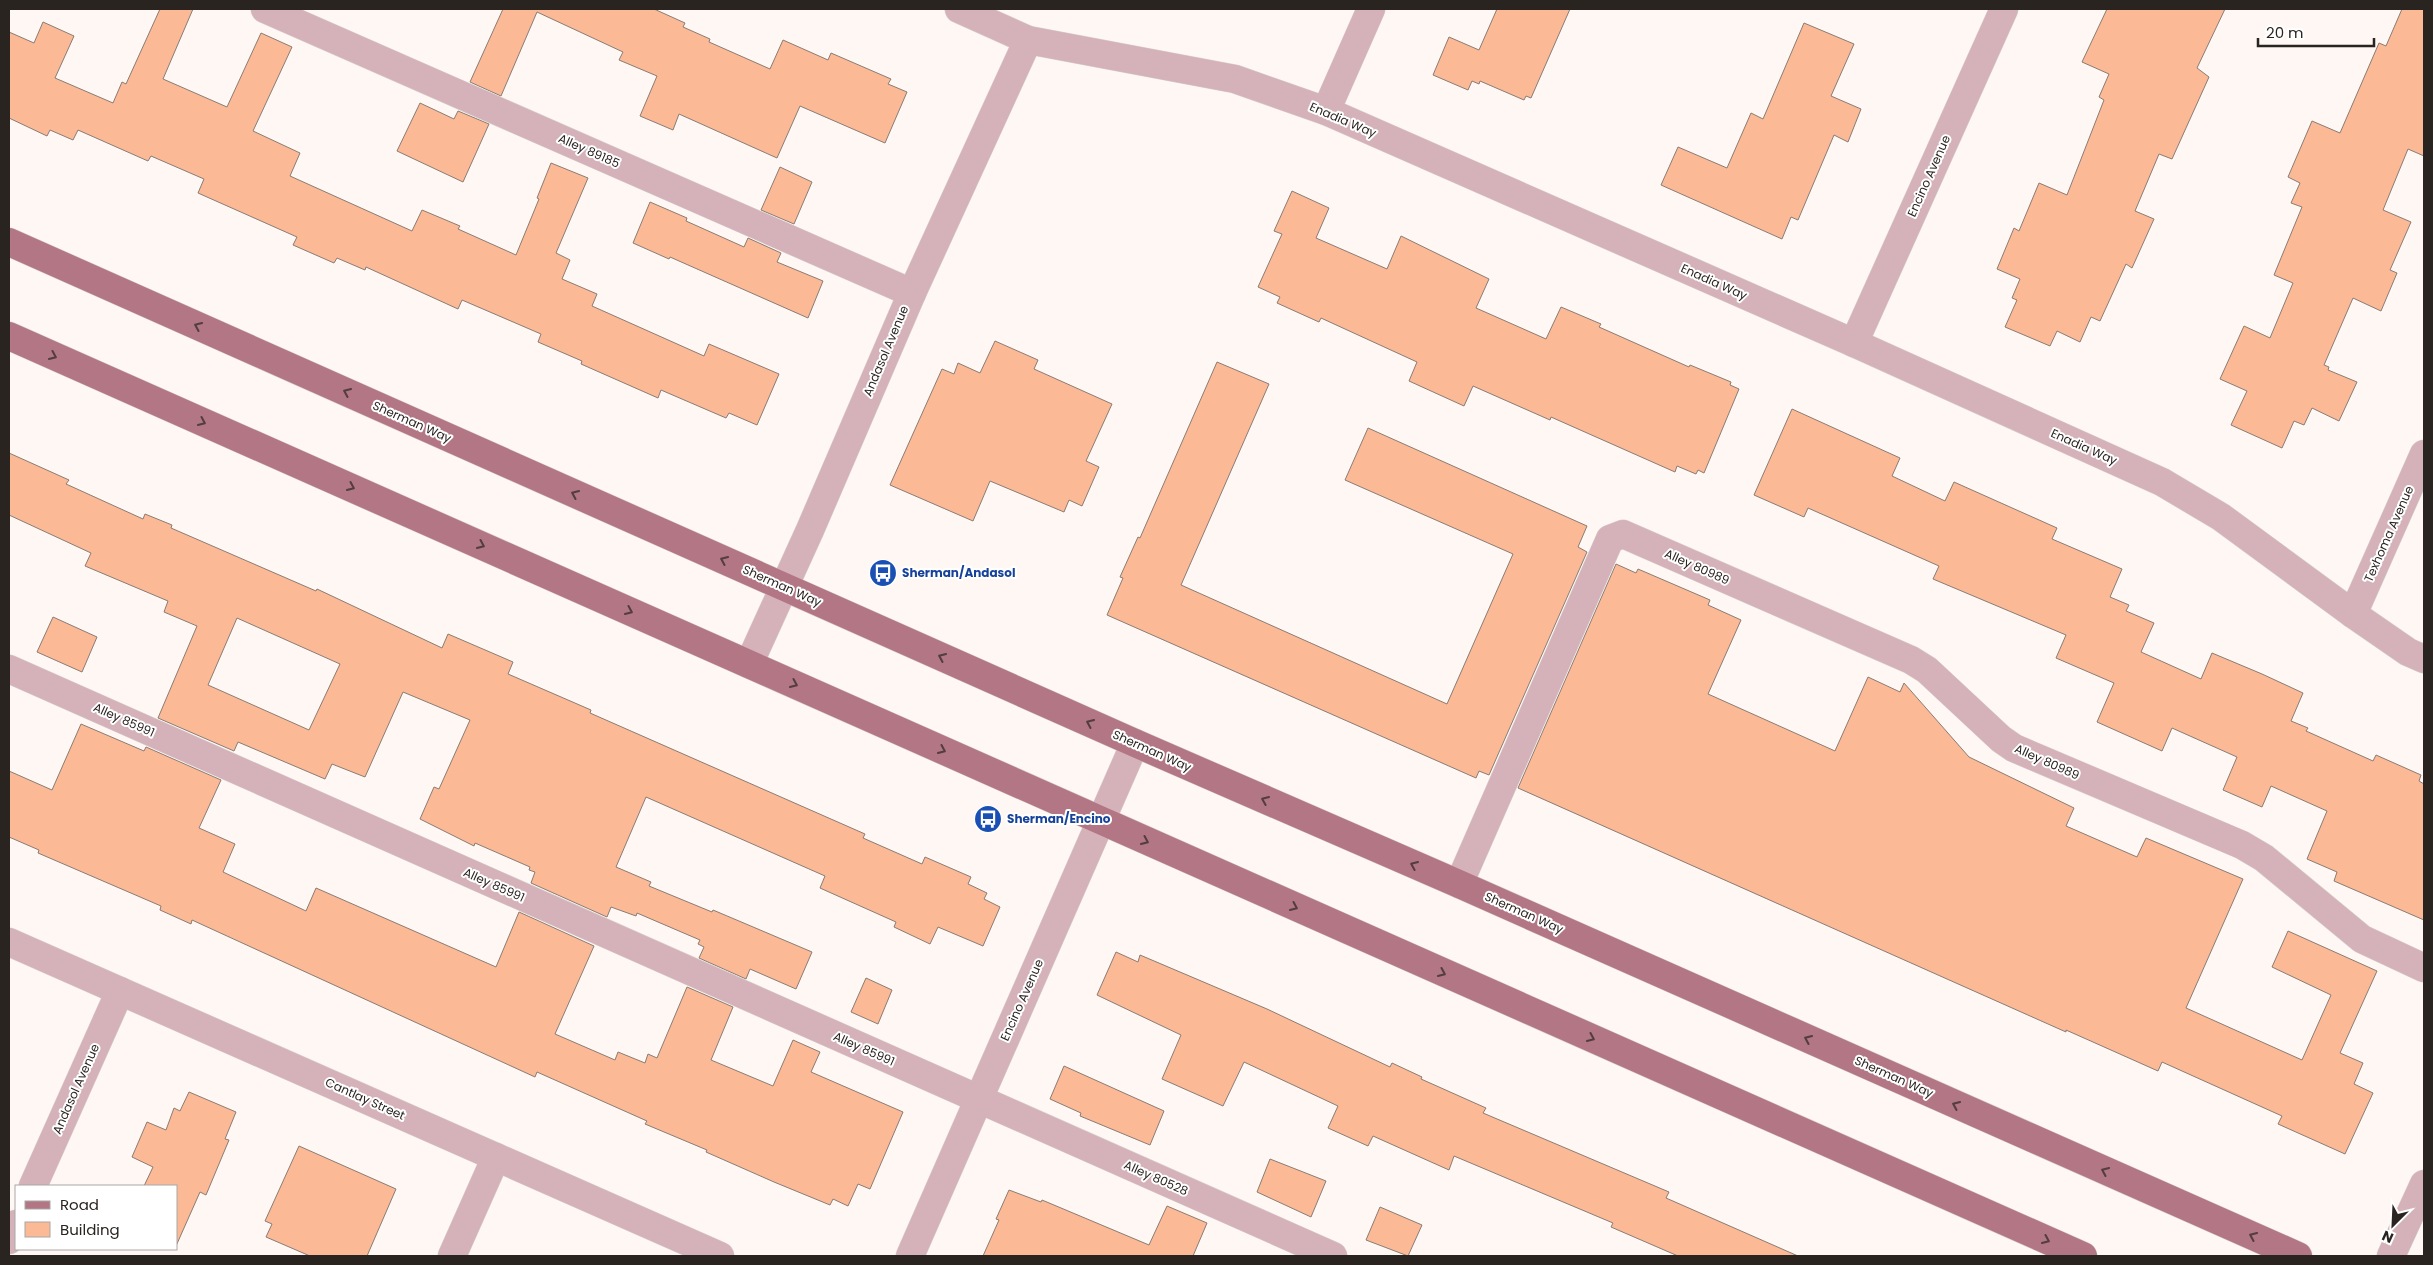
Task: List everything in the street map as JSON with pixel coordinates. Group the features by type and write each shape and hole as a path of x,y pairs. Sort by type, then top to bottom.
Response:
{"main road":[{"name":"Sherman Way","path":"9,242 1135,743 1459,884 2298,1256"},
{"path":"9,336 2083,1256"}],"street":[{"name":"Alley 89185","path":"266,9 912,293"},
{"name":"Enadia Way","path":"959,9 1028,40 1235,79 1326,111 1854,343 2162,482 2221,517 2353,614 2408,652 2424,659"},
{"path":"1326,111 1371,9"},
{"name":"Encino Avenue","path":"1854,343 2004,9"},
{"name":"Andasol Avenue","path":"749,664 912,293 1028,40"},
{"name":"Texhoma Avenue","path":"2353,614 2424,454"},
{"name":"Alley 80989","path":"1459,884 1610,539 1623,534 1911,660 1927,670 2001,739 2014,748 2242,845 2264,858 2362,939 2424,968"},
{"name":"Alley 85991","path":"9,669 979,1100"},
{"name":"Encino Avenue","path":"910,1256 1135,743"},
{"name":"Cantlay Street","path":"9,942 720,1256"},
{"name":"Andasol Avenue","path":"33,1185 120,991"},
{"name":"Alley 80528","path":"979,1100 1333,1256"},
{"path":"452,1256 496,1157"},
{"path":"2391,1256 2424,1184"},
{"path":"9,1240 15,1226"}],"building":[{"path":"160,9 193,9 163,79 227,107 261,33 292,47 253,131 300,153 290,176 412,231 422,210 460,226 458,229 516,255 539,199 537,198 551,163 588,178 556,253 570,260 562,279 597,294 592,306 704,356 709,344 779,374 757,425 729,413 726,418 661,390 658,398 581,364 582,361 538,342 541,334 462,300 458,309 366,267 365,270 337,258 334,263 293,245 297,237 198,193 204,179 151,156 148,161 78,130 73,140 50,130 47,136 9,118 9,32 34,43 43,22 74,36 55,78 113,103 122,82 126,84"},
{"path":"503,9 654,9 685,23 683,27 710,39 709,42 770,69 783,40 828,60 831,53 891,79 888,84 907,92 885,143 800,106 777,158 679,114 673,130 640,116 657,76 619,60 623,52 537,12 501,96 470,82"},
{"path":"1497,9 1570,9 1531,98 1526,96 1524,100 1480,81 1479,84 1472,81 1468,90 1433,75 1449,37 1479,50"},
{"path":"2107,9 2225,9 2197,68 2209,77 2172,159 2159,154 2135,211 2154,219 2132,268 2126,264 2100,321 2091,317 2080,342 2057,331 2050,346 2005,327 2017,300 2012,298 2020,279 1997,269 2014,228 2019,231 2039,183 2067,195 2104,100 2099,97 2109,74 2082,62"},
{"path":"2402,9 2424,9 2424,156 2408,149 2383,210 2411,222 2390,270 2397,273 2381,311 2353,298 2324,365 2329,367 2328,370 2357,382 2339,421 2312,408 2304,425 2294,421 2282,448 2231,425 2247,391 2220,379 2244,326 2270,338 2293,283 2274,275 2302,207 2291,203 2300,183 2288,177 2312,121 2340,133 2379,43 2386,46"},
{"path":"1804,23 1854,44 1831,96 1861,109 1848,142 1834,135 1798,220 1791,217 1782,239 1661,185 1678,147 1727,168 1751,113 1763,119"},
{"path":"420,103 454,119 458,111 489,124 463,182 397,151"},
{"path":"780,167 812,182 794,224 761,210"},
{"path":"1292,191 1329,208 1316,238 1387,269 1401,236 1489,279 1476,308 1546,339 1561,307 1601,324 1599,327 1689,367 1690,365 1731,382 1730,385 1739,389 1704,473 1698,470 1696,474 1677,466 1675,472 1551,417 1550,420 1473,386 1464,406 1409,381 1417,362 1321,318 1319,322 1277,303 1280,297 1258,287 1282,234 1274,231"},
{"path":"650,202 687,218 686,221 744,247 748,238 781,253 777,262 823,281 808,318 670,257 669,259 633,243"},
{"path":"995,341 1038,360 1034,369 1112,404 1086,461 1099,467 1082,506 1069,500 1064,512 990,481 973,521 890,485 942,369 954,374 958,363 980,373"},
{"path":"1217,362 1269,384 1181,585 1447,704 1513,554 1345,480 1368,428 1587,526 1578,547 1587,552 1489,775 1479,771 1476,778 1107,615 1123,578 1120,577 1138,537 1140,538"},
{"path":"1792,409 1900,458 1892,476 1945,501 1954,482 2057,528 2052,539 2122,569 2110,597 2129,605 2126,611 2154,623 2141,652 2201,679 2212,653 2262,674 2303,693 2291,721 2308,728 2306,731 2373,761 2376,755 2421,775 2419,781 2424,784 2424,920 2334,881 2337,872 2307,859 2327,811 2271,786 2262,807 2223,790 2237,757 2172,728 2162,751 2097,722 2114,683 2056,658 2066,635 1933,579 1939,566 1808,508 1804,517 1754,495"},
{"path":"9,453 69,480 66,484 143,519 145,514 172,525 171,528 316,591 317,589 442,648 448,634 513,662 508,674 591,710 590,713 865,834 863,838 922,864 925,857 971,877 968,884 987,893 984,899 1000,907 983,946 938,927 930,944 894,927 896,922 820,888 825,876 646,797 616,867 651,882 649,886 712,912 713,910 812,952 796,989 750,969 746,979 699,958 704,947 698,944 700,940 637,913 636,916 611,907 607,917 531,883 535,872 529,870 530,867 475,843 474,846 420,819 434,787 439,789 470,720 403,692 365,777 332,764 325,779 238,742 234,751 158,718 197,626 164,612 168,601 85,566 91,553 9,515","holes":["237,618 340,664 309,730 208,685"]},
{"path":"1616,564 1636,573 1638,569 1710,600 1708,605 1741,620 1708,694 1835,751 1868,677 1900,692 1904,683 1969,757 2074,808 2066,826 2137,857 2146,838 2243,879 2186,1008 2302,1060 2331,995 2272,967 2288,931 2377,971 2340,1053 2363,1063 2354,1084 2373,1093 2345,1154 2278,1124 2282,1116 2162,1062 2158,1071 2066,1030 2066,1032 1518,788"},
{"path":"53,617 97,637 82,672 37,652"},
{"path":"81,724 144,751 146,747 221,780 199,828 235,844 223,872 306,911 316,888 496,967 519,912 594,946 555,1034 615,1060 618,1052 645,1063 648,1054 657,1058 687,987 733,1007 711,1060 773,1086 793,1040 820,1052 811,1072 903,1112 870,1189 858,1184 848,1206 833,1199 830,1205 706,1152 707,1150 645,1124 647,1121 537,1072 535,1077 192,920 191,924 160,910 161,906 38,853 39,850 9,837 9,771 52,790"},
{"path":"1116,952 1138,962 1140,955 1267,1009 1390,1067 1392,1063 1422,1077 1421,1079 1486,1108 1483,1113 1669,1192 1666,1198 1798,1256 1678,1256 1611,1227 1613,1223 1454,1156 1449,1170 1373,1136 1368,1146 1328,1128 1338,1106 1244,1062 1223,1106 1162,1079 1181,1035 1097,995"},
{"path":"866,978 892,990 878,1024 851,1012"},
{"path":"1064,1066 1164,1111 1150,1145 1080,1116 1081,1113 1050,1099"},
{"path":"189,1092 236,1112 225,1139 229,1140 206,1195 200,1192 178,1242 178,1185 144,1185 153,1167 132,1157 147,1122 166,1130 174,1108 180,1111"},
{"path":"299,1146 396,1189 367,1256 310,1256 266,1237 272,1224 265,1221"},
{"path":"1270,1159 1326,1181 1311,1217 1257,1192"},
{"path":"1009,1190 1041,1202 1042,1200 1149,1245 1167,1206 1207,1223 1193,1256 983,1256 999,1220 996,1219"},
{"path":"1380,1207 1422,1225 1408,1256 1366,1240"}],"place":[{"name":"Sherman/Andasol","path":"883,573"},
{"name":"Sherman/Encino","path":"988,819"}]}
